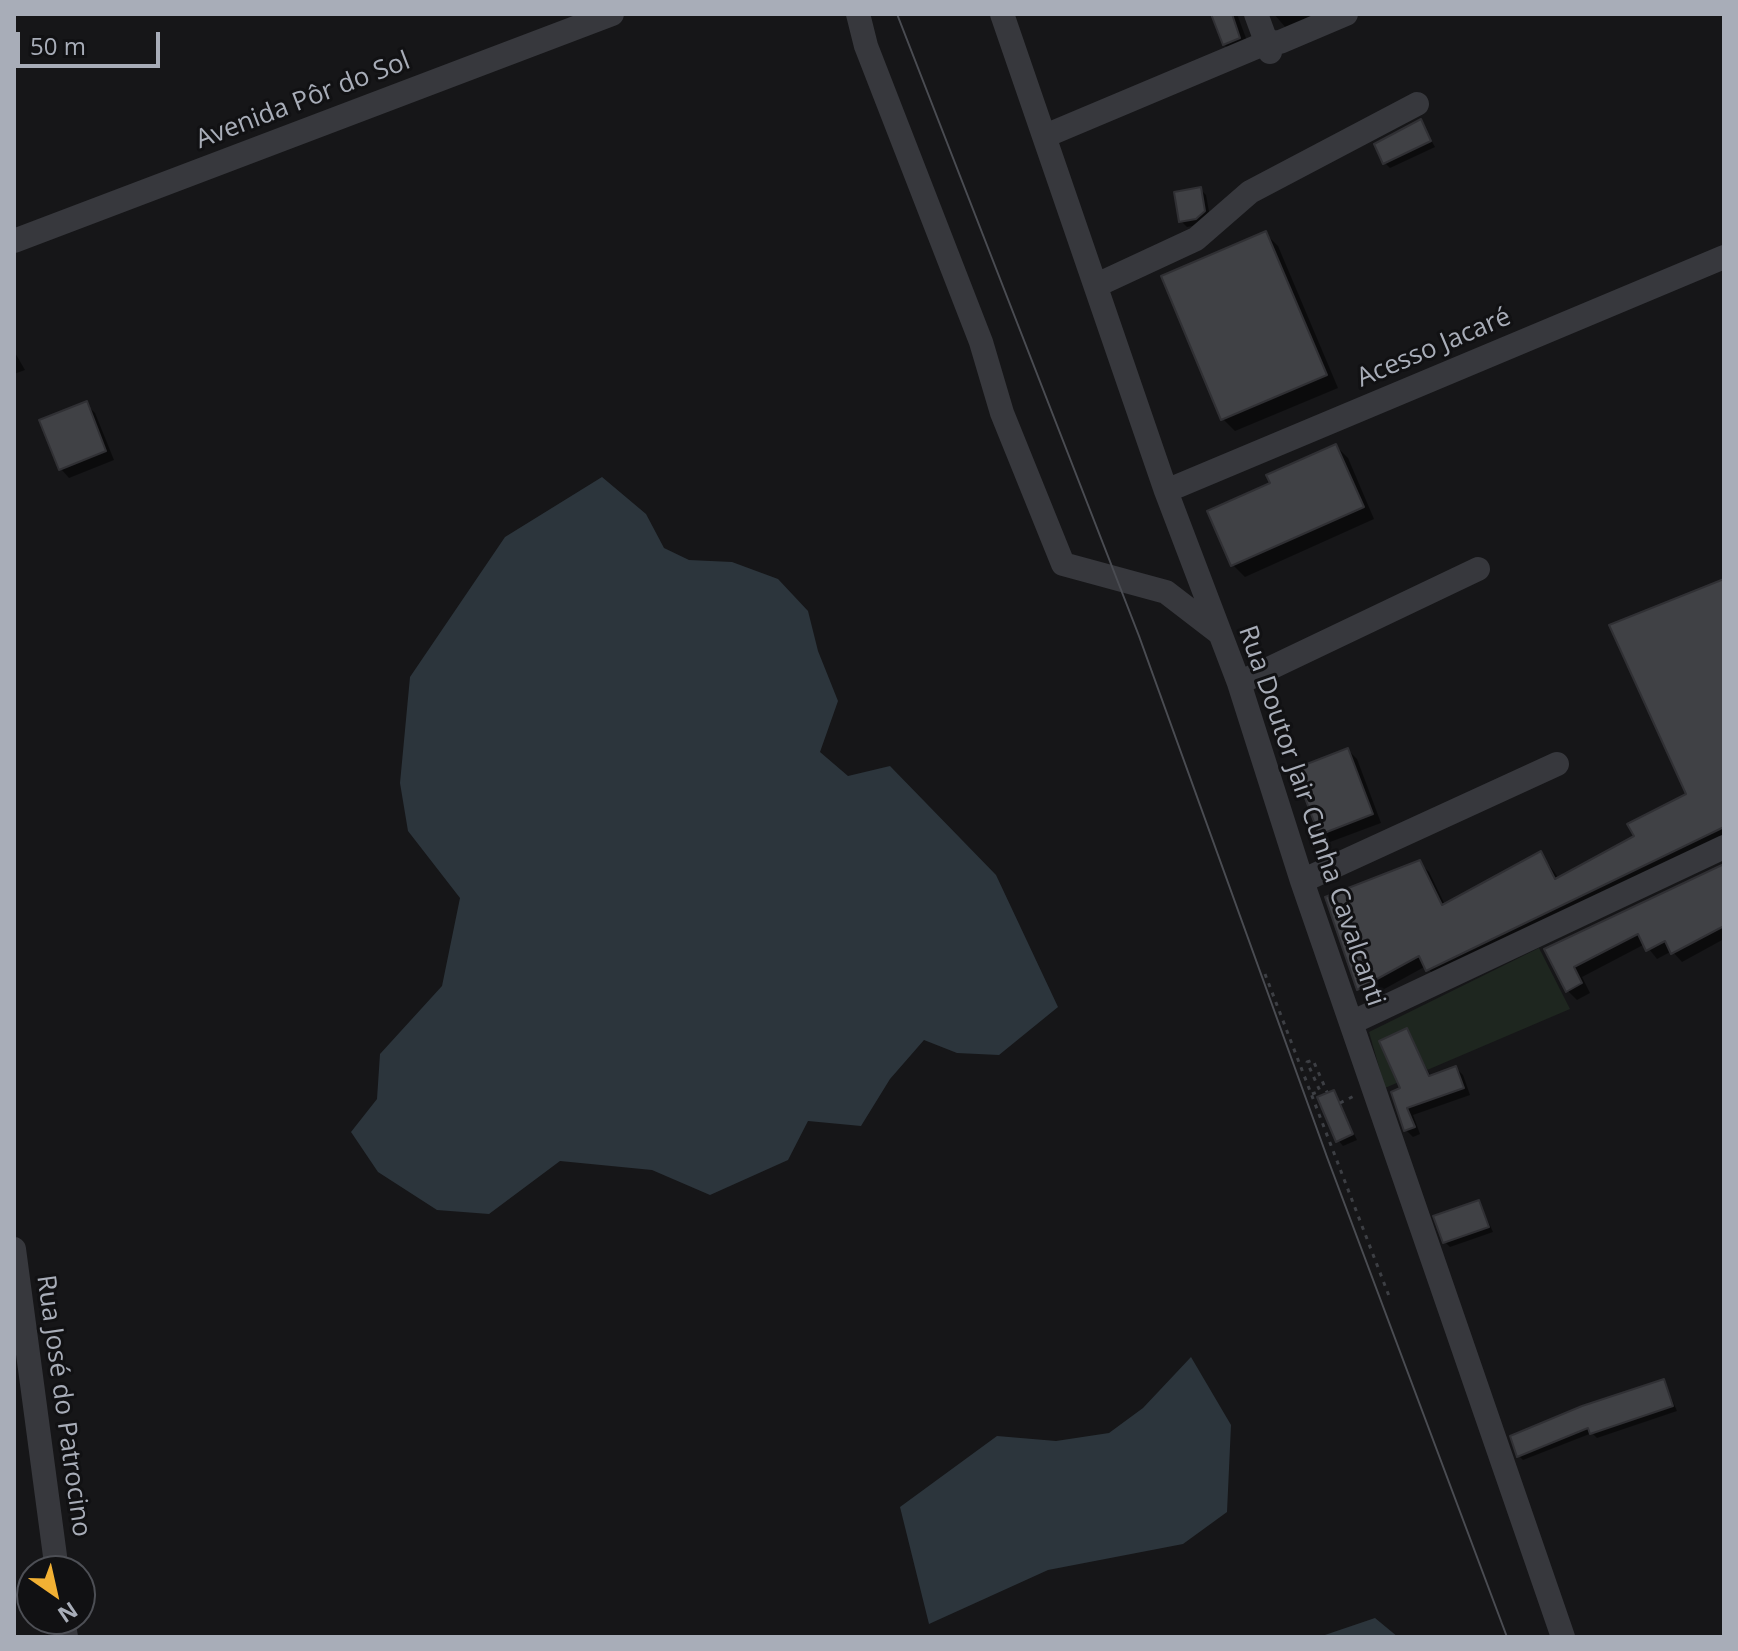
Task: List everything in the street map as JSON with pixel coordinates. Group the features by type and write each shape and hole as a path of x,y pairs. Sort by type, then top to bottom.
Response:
{"street":[{"name":"Avenida Pôr do Sol","path":"14,241 612,14"},
{"path":"858,14 866,46 981,342 1002,413 1063,564 1166,592 1218,632"},
{"name":"Rua Doutor Jair Cunha Cavalcanti","path":"1002,14 1166,491 1239,683 1302,881 1563,1637"},
{"path":"1256,14 1272,46"},
{"path":"1047,142 1346,14"},
{"path":"1097,285 1196,239 1250,192 1417,104"},
{"name":"Acesso Jacaré","path":"1166,491 1724,257"},
{"path":"1239,683 1478,569"},
{"path":"1302,881 1557,764"},
{"path":"1353,1022 1724,847"},
{"name":"Rua José do Patrocino","path":"14,1249 22,1383 54,1555"}],"path":[{"path":"1265,974 1389,1296"},
{"path":"1312,1094 1320,1091 1307,1062 1313,1060 1327,1092"}],"shaded area":[{"path":"602,477 646,514 664,548 689,560 732,562 778,579 808,611 818,651 838,701 820,752 848,776 890,766 996,875 1058,1007 999,1055 957,1053 924,1040 890,1079 861,1126 808,1121 788,1160 710,1195 652,1170 560,1161 489,1214 437,1210 378,1172 351,1132 377,1099 380,1054 442,986 460,898 408,831 400,783 410,677 505,537"},
{"path":"1539,948 1570,1009 1385,1088 1369,1032"},
{"path":"1191,1357 1231,1425 1227,1512 1183,1544 1048,1570 929,1624 900,1507 997,1436 1056,1441 1109,1433 1143,1408"},
{"path":"1375,1618 1398,1637 1319,1637"}],"building":[{"path":"1211,14 1232,14 1240,38 1223,45"},
{"path":"1421,119 1431,141 1383,164 1374,144"},
{"path":"1201,187 1205,211 1196,219 1179,222 1174,192"},
{"path":"1266,231 1327,375 1221,420 1161,276"},
{"path":"87,401 106,451 59,470 39,420"},
{"path":"1336,444 1364,507 1231,566 1207,511 1270,483 1266,475"},
{"path":"1724,579 1724,827 1426,971 1419,956 1357,990 1325,897 1420,860 1442,905 1541,851 1555,879 1634,836 1627,824 1686,794 1609,625"},
{"path":"1348,748 1373,814 1319,835 1294,769"},
{"path":"1724,864 1724,926 1671,954 1665,941 1646,951 1638,934 1574,967 1582,983 1566,992 1544,949"},
{"path":"1407,1028 1429,1076 1456,1066 1464,1088 1407,1108 1415,1127 1404,1131 1391,1092 1400,1088 1379,1041"},
{"path":"1334,1090 1353,1134 1336,1142 1317,1097"},
{"path":"1479,1200 1489,1227 1443,1243 1433,1216"},
{"path":"1664,1379 1673,1406 1590,1434 1588,1428 1517,1457 1510,1436 1582,1406"}],"tram line":[{"path":"897,14 1139,636 1327,1157 1507,1637"}]}
